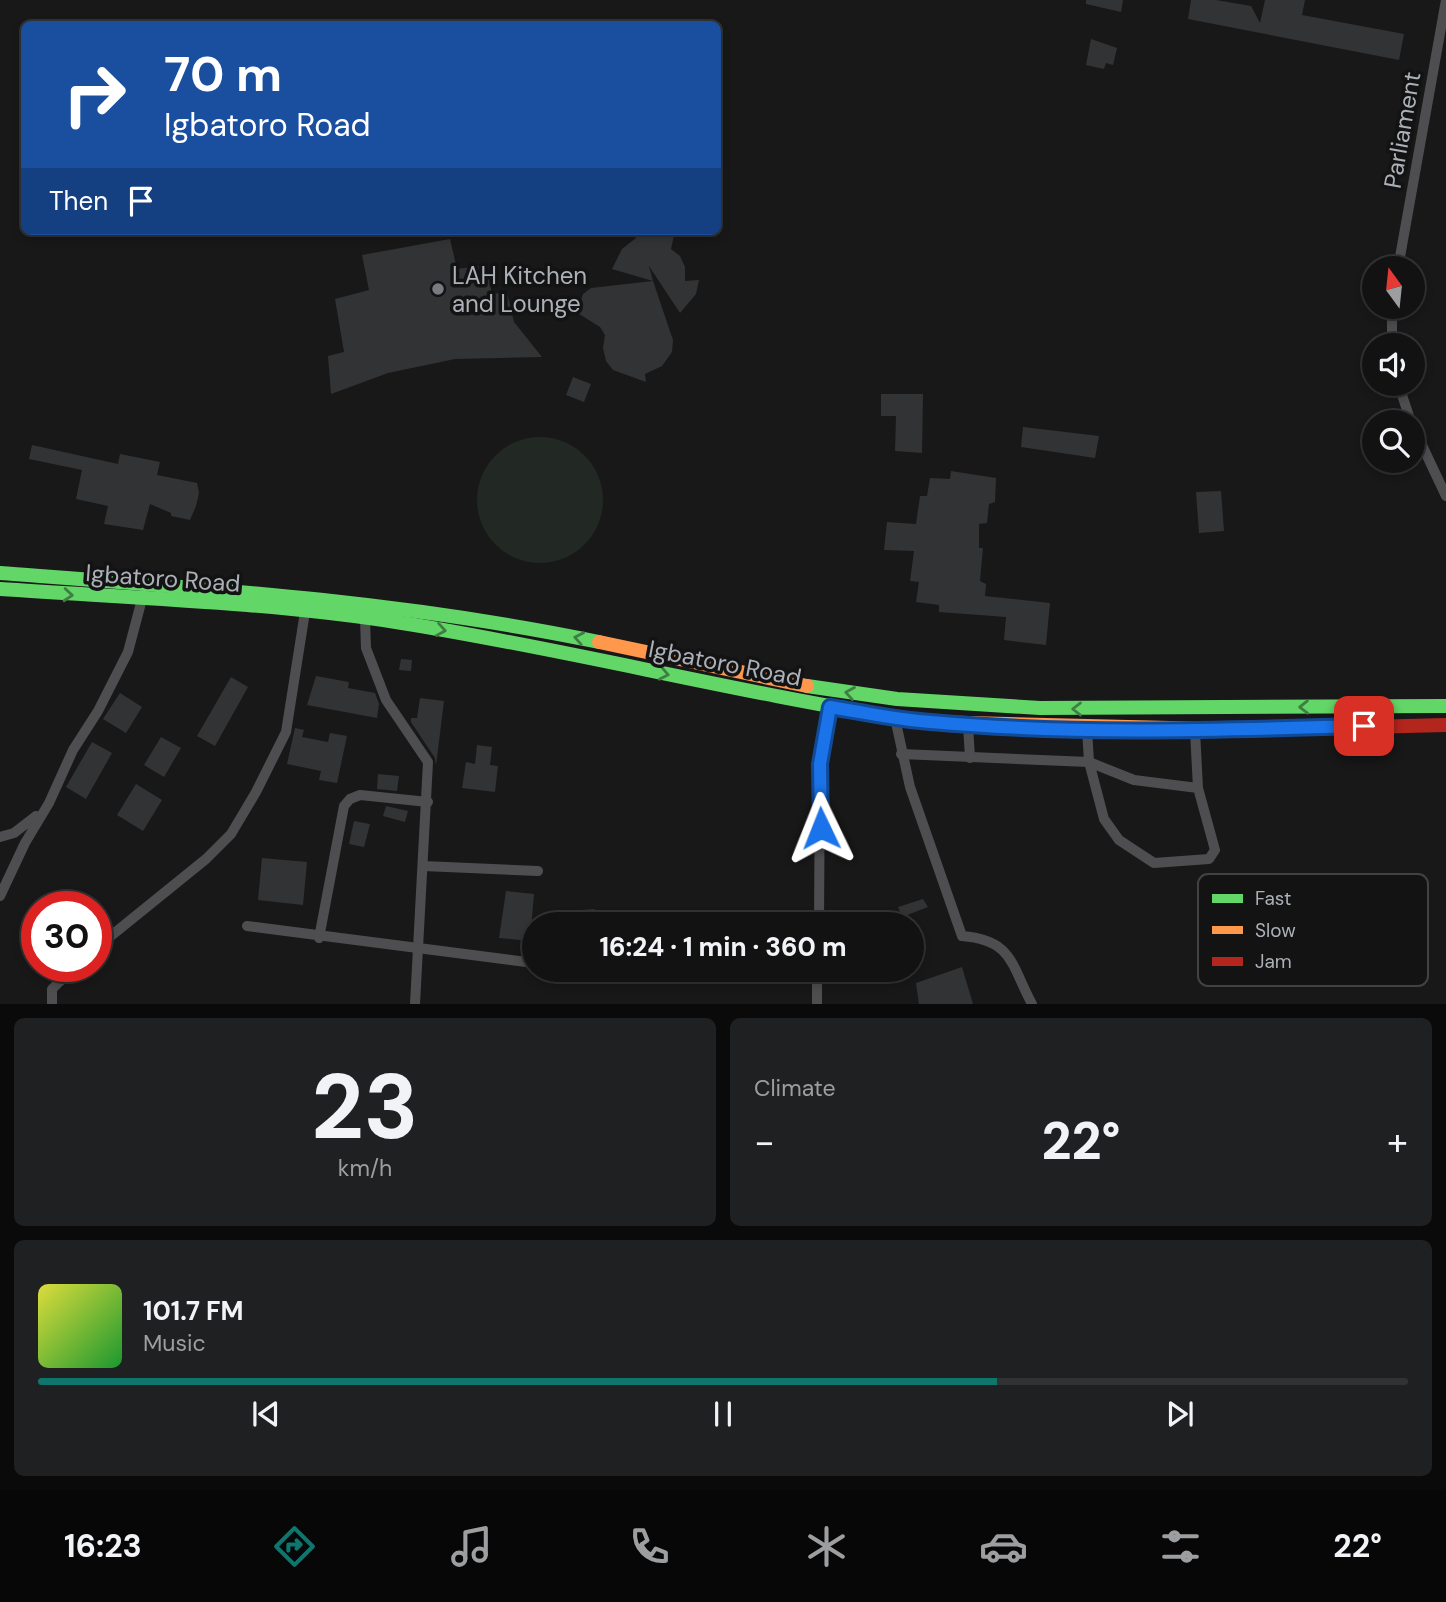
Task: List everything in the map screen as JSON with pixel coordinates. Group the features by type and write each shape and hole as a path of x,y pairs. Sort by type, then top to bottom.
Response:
{"street":[{"name":"Parliament","path":"1400,256 1446,0"},
{"path":"1425,451 1446,496"},
{"name":"Igbatoro Road","path":"0,573 321,597 402,608 505,624 893,699 1045,709 1446,706"},
{"path":"0,896 25,843 49,803 73,750 98,711 128,652 146,584"},
{"name":"Igbatoro Road","path":"0,589 305,612 400,623 552,650 830,707 895,718 968,725 1195,731 1443,724"},
{"path":"400,623 402,608"},
{"path":"112,935 206,859 230,834 250,803 286,733 305,612"},
{"path":"365,619 366,648 386,700 428,762 428,802 415,1003"},
{"path":"819,912 820,764 830,707"},
{"path":"895,718 901,754 961,936 984,938 1004,950 1032,1003"},
{"path":"968,725 970,758"},
{"path":"1087,729 1089,762 1108,827 1119,840 1154,863 1209,859 1215,850 1198,788 1195,731"},
{"path":"901,754 1089,762 1134,780 1198,788"},
{"path":"319,938 344,806 350,799 360,795 428,802"},
{"path":"0,837 26,826 49,803"},
{"path":"423,866 538,871"},
{"path":"247,926 319,938 522,961"},
{"path":"52,1003 52,989 59,982"},
{"path":"817,982 817,1003"}],"shaded area":[{"path":"540,437 564,442 584,456 598,476 603,500 598,524 584,544 564,558 540,563 516,558 496,544 482,524 477,500 482,476 496,456 516,442"}],"building":[{"path":"1086,0 1123,0 1121,12 1086,4"},
{"path":"1191,0 1216,0 1251,6 1260,23 1265,0 1305,0 1302,15 1404,34 1399,60 1188,19"},
{"path":"1091,39 1117,48 1113,65 1106,63 1104,69 1086,65"},
{"path":"633,235 674,235 671,249 680,256 685,267 685,281 699,280 696,294 680,313 649,266 653,281 612,269 622,249 636,238"},
{"path":"450,239 457,269 486,265 492,294 507,292 514,322 542,357 455,359 388,373 331,394 328,356 344,352 335,299 369,290 362,255"},
{"path":"653,281 673,340 672,352 662,366 645,374 646,382 613,370 606,361 603,348 605,335 600,327 560,302 580,304 583,294 591,288"},
{"path":"573,377 591,384 584,402 566,395"},
{"path":"881,394 923,394 922,453 895,451 896,416 881,416"},
{"path":"1023,427 1099,436 1095,458 1021,447"},
{"path":"32,445 118,464 120,454 160,462 157,475 197,483 199,493 196,506 190,520 171,516 171,513 150,504 143,530 104,524 108,506 76,499 82,470 29,459"},
{"path":"951,471 996,478 995,502 989,504 987,523 979,524 979,548 983,548 980,581 986,584 985,596 1050,603 1046,645 1004,640 1006,617 939,612 939,605 916,602 919,582 910,581 914,551 884,550 887,522 916,524 920,496 927,496 930,478 950,479"},
{"path":"1221,491 1224,531 1199,533 1196,492"},
{"path":"401,659 412,660 411,671 399,670"},
{"path":"316,676 349,682 348,688 375,693 379,704 377,718 307,705"},
{"path":"231,677 248,687 215,746 197,736"},
{"path":"120,693 142,707 126,733 103,719"},
{"path":"420,698 444,701 436,766 435,758 411,722 411,718 417,718"},
{"path":"295,728 304,730 302,737 328,742 330,733 347,736 337,783 319,780 321,771 287,764"},
{"path":"161,737 181,748 164,777 144,765"},
{"path":"92,742 112,753 86,799 66,787"},
{"path":"477,745 492,747 490,765 498,766 495,792 462,788 466,762 475,764"},
{"path":"378,774 399,776 397,791 377,789"},
{"path":"136,784 162,800 143,831 117,815"},
{"path":"386,806 408,811 405,822 383,816"},
{"path":"354,821 370,824 364,847 349,844"},
{"path":"262,858 307,862 303,905 258,900"},
{"path":"506,891 534,894 532,912 522,912 522,940 499,938"},
{"path":"923,899 928,907 915,912 900,912 898,907"},
{"path":"595,909 595,912 582,912"},
{"path":"962,967 973,1004 919,1004 916,983"}],"traffic: fast":[{"path":"0,573 376,606 599,642"},
{"path":"0,589 252,605 402,623 907,719"},
{"path":"807,686 897,699 1040,708 1446,706"}],"traffic: slow":[{"path":"599,642 807,686"},
{"path":"907,719 928,722 1251,730"}],"traffic: jam":[{"path":"1251,730 1446,725"}],"place":[{"name":"LAH Kitchen and Lounge","path":"438,289"}],"route":[{"path":"821,828 820,764 830,707 895,718 992,727 1210,731 1364,726"}]}
